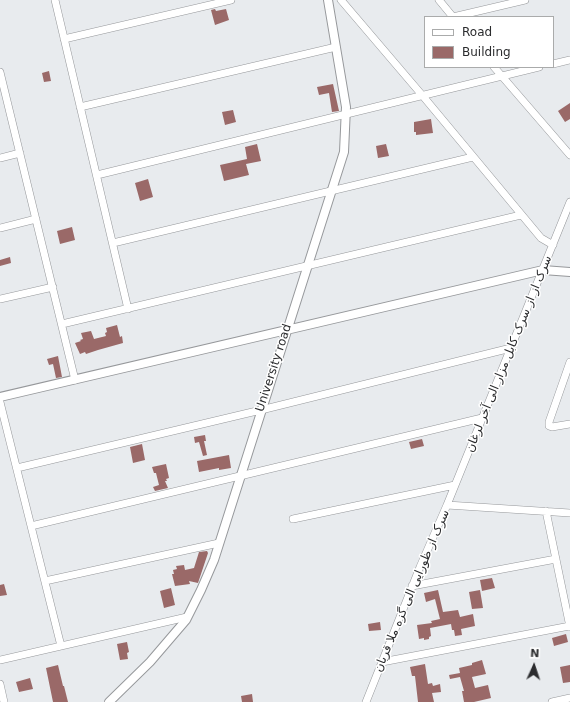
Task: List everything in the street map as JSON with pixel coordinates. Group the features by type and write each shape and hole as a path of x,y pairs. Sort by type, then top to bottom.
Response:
{"street":[{"path":"55,0 128,308"},
{"path":"64,39 231,0"},
{"name":"University road","path":"109,702 150,662 187,617 214,560 306,266 344,152 346,107 328,0"},
{"path":"341,0 521,215 541,238 553,245"},
{"path":"439,0 452,16"},
{"path":"457,16 525,0"},
{"path":"80,107 336,47"},
{"path":"554,64 570,60"},
{"path":"495,68 570,155"},
{"path":"96,175 535,68"},
{"path":"0,72 1,83 20,153 75,380"},
{"path":"0,158 20,153"},
{"path":"113,243 473,157"},
{"name":"سرک از از سرک کابل مزار الی آخر لرغان","path":"447,505 570,202"},
{"path":"62,324 521,215"},
{"path":"0,228 36,220"},
{"path":"0,397 542,270 570,272"},
{"path":"0,299 52,287"},
{"path":"16,468 261,410 511,348"},
{"path":"570,362 549,422 549,426 552,427 570,424"},
{"path":"0,402 61,646"},
{"path":"31,526 482,418"},
{"path":"293,519 456,485"},
{"name":"سرک از ظورایی الی گزه ملا قربان","path":"366,702 412,586 447,505 570,513"},
{"path":"382,662 570,627 546,511"},
{"path":"45,581 219,543"},
{"path":"412,586 556,559"},
{"path":"0,660 187,617"},
{"path":"0,684 4,702"},
{"path":"552,702 570,698"}],"building":[{"path":"215,9 216,11 226,9 229,20 215,25 211,10"},
{"path":"49,71 51,81 44,82 42,73"},
{"path":"333,84 339,111 332,112 329,93 319,95 317,87"},
{"path":"570,103 570,119 565,122 558,111"},
{"path":"233,110 236,122 225,125 222,112"},
{"path":"431,119 433,133 416,135 416,132 414,132 414,122"},
{"path":"257,144 261,161 246,164 249,175 224,181 220,165 247,159 245,147"},
{"path":"386,144 389,156 378,158 376,146"},
{"path":"148,179 153,197 140,201 135,183"},
{"path":"72,227 75,240 60,244 57,231"},
{"path":"10,257 11,263 0,266 0,260"},
{"path":"117,325 120,337 122,336 123,343 86,354 85,352 80,354 75,343 83,339 81,333 91,331 94,339 106,336 106,328"},
{"path":"58,356 62,377 56,378 53,364 49,365 47,359"},
{"path":"205,435 206,441 204,441 207,455 203,456 199,442 195,443 194,437"},
{"path":"422,439 424,446 411,449 409,442"},
{"path":"142,444 145,460 133,463 130,447"},
{"path":"229,455 231,468 219,470 219,468 199,472 197,461"},
{"path":"166,464 169,478 165,481 168,488 155,491 153,487 159,485 156,473 154,473 152,467"},
{"path":"207,551 208,553 198,583 189,581 190,584 175,586 172,574 174,574 173,570 177,569 176,566 184,565 185,570 194,568 199,552"},
{"path":"492,578 495,588 482,591 480,580"},
{"path":"4,584 7,595 0,596 0,585"},
{"path":"171,588 175,605 164,608 160,591"},
{"path":"438,590 443,612 458,610 460,617 473,614 475,626 461,629 462,635 455,636 451,624 430,628 431,636 429,639 419,639 417,625 432,623 431,621 440,619 435,599 426,602 424,593"},
{"path":"480,590 483,608 472,609 469,592"},
{"path":"380,622 381,630 369,631 368,624"},
{"path":"566,634 568,642 554,646 552,638"},
{"path":"127,642 129,652 127,653 128,659 120,660 117,644"},
{"path":"482,660 486,674 472,677 475,688 488,685 491,698 474,702 464,702 462,691 464,691 460,677 450,679 449,675 460,673 459,668 472,665 472,663"},
{"path":"425,664 428,684 432,683 433,686 440,684 441,692 432,693 434,702 418,702 415,676 412,676 410,667"},
{"path":"58,665 68,702 53,702 46,668"},
{"path":"570,665 570,682 563,683 560,667"},
{"path":"30,678 33,689 19,692 16,682"},
{"path":"252,694 253,702 242,702 241,696"}]}
